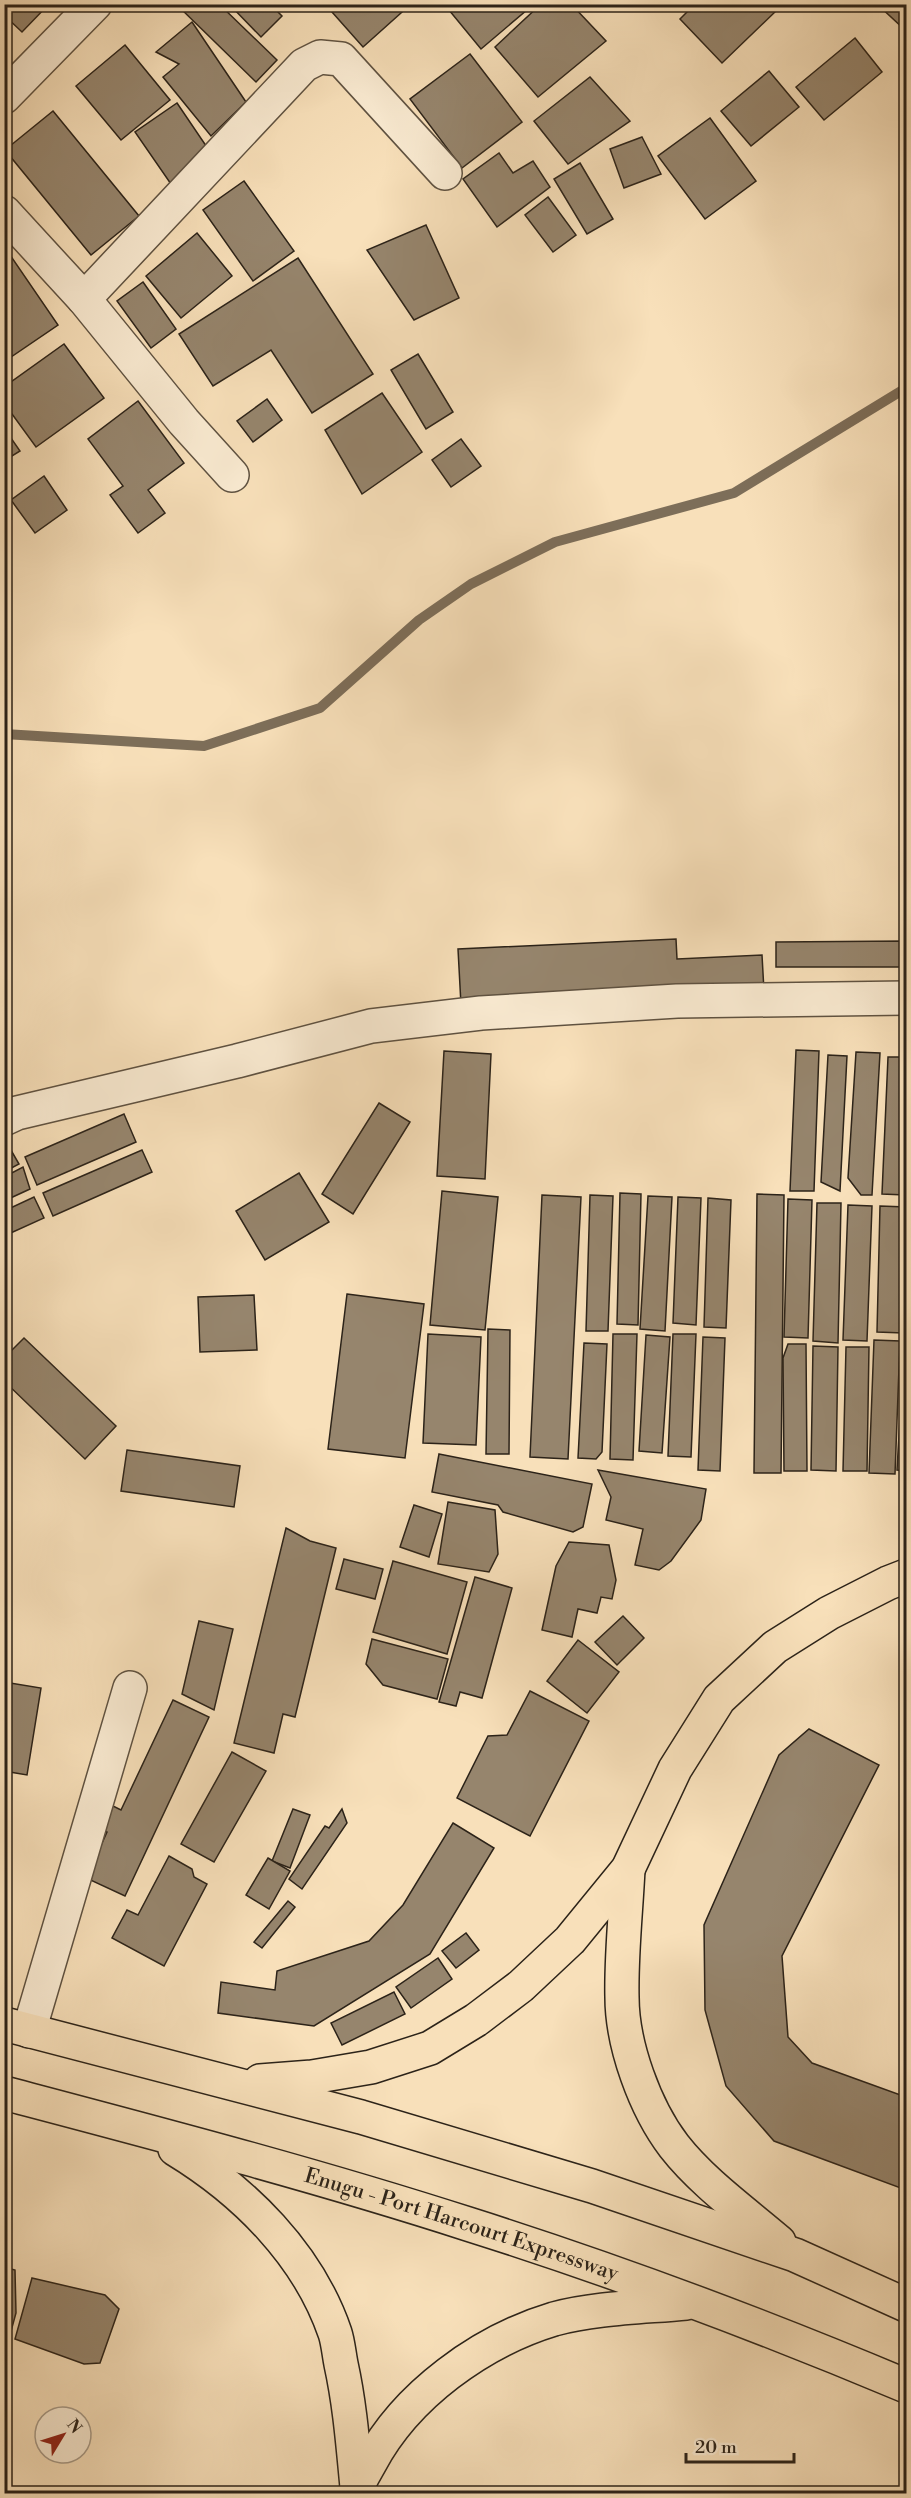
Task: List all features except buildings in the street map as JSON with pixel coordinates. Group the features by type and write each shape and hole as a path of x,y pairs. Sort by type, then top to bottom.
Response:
{"highway":[{"path":"234,2084 312,2077 371,2067 430,2048 476,2020 521,1986 570,1940 628,1869 675,1769 719,1699 775,1647 830,1613 906,1576"},
{"path":"628,1869 621,1999 629,2051 645,2097 674,2146 719,2192 795,2255"},
{"path":"17,2027 361,2117 592,2186 795,2255 906,2305"},
{"name":"Enugu - Port Harcourt Expressway","path":"4,2093 142,2129 468,2224 697,2302 906,2386"},
{"path":"142,2129 202,2165 246,2200 281,2239 313,2285 335,2333 348,2397 356,2490"},
{"path":"356,2490 382,2440 420,2396 463,2362 554,2319 697,2302"}],"street":[{"path":"4,97 95,4"},
{"path":"84,299 304,65 320,57 341,58 445,173"},
{"path":"4,212 84,299 184,422 232,475"},
{"path":"4,1119 17,1113 237,1061 371,1026 481,1014 677,1001 906,998"},
{"path":"17,2027 130,1688"}],"waterway":[{"path":"4,734 204,746 320,708 419,620 471,584 555,542 734,493 906,388"}]}
